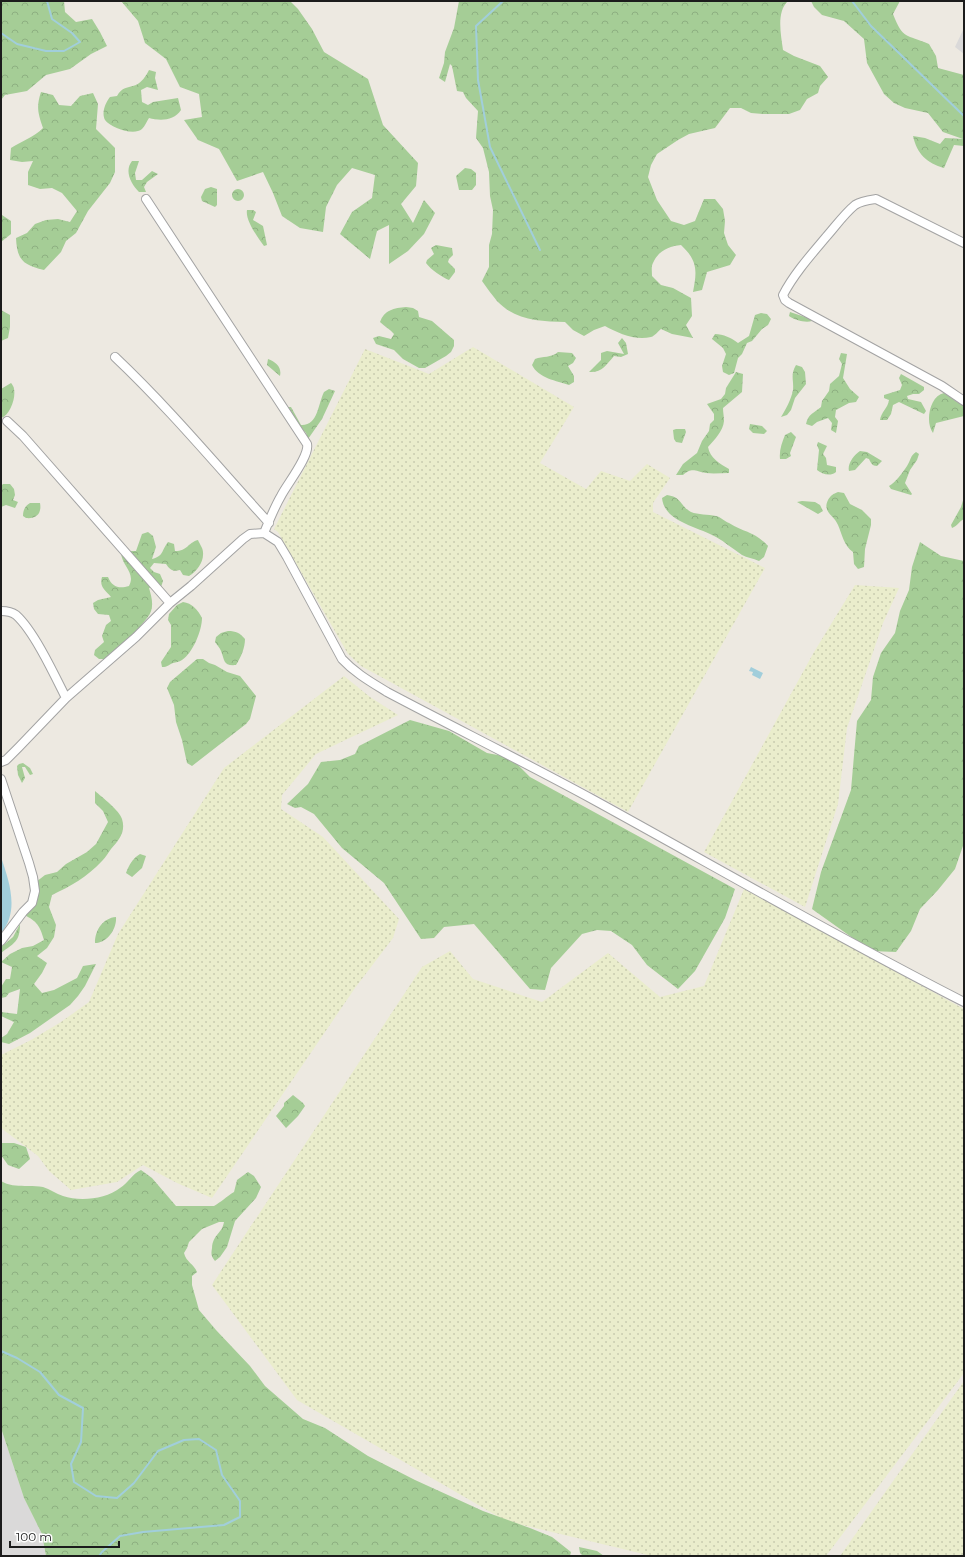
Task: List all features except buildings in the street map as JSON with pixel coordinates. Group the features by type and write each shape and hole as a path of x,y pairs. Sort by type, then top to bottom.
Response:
{"street":[{"path":"146,199 307,444 308,448 305,456 280,497 264,533"},
{"path":"964,243 876,199 868,200 856,204 834,228 800,269 783,295 785,300 789,303 942,386 964,401"},
{"path":"114,357 138,379 208,454 268,523"},
{"path":"7,421 23,436 170,603"},
{"path":"1,762 6,760 20,747 66,698 136,637 170,603 191,586 242,539 250,534 264,533 278,542 342,659 350,668 363,677 387,692 590,798 692,856 905,972 964,1002"},
{"path":"1,611 15,614 24,625 49,665 66,698"},
{"path":"1,779 29,863 35,892 32,903 23,912 1,941"}],"shaded area":[{"path":"964,28 964,54 955,47"},
{"path":"1,1428 24,1498 42,1534 46,1556 1,1556"}],"green space":[{"path":"1,1 64,1 65,12 76,22 92,19 107,46 91,54 70,69 46,75 27,91 5,95 1,100"},
{"path":"121,1 290,1 298,9 312,29 324,52 368,79 383,125 418,163 416,186 401,204 413,223 424,200 435,213 424,234 408,251 389,264 389,225 377,231 370,259 340,234 352,212 372,198 375,175 352,168 337,185 326,207 323,232 300,228 282,216 263,172 237,181 219,149 198,140 184,120 202,117 199,94 180,87 166,59 145,43 138,21"},
{"path":"459,1 788,1 782,11 780,24 783,50 820,66 828,77 820,86 818,93 807,99 800,110 789,114 751,113 741,108 730,108 715,128 689,134 678,140 657,154 651,165 648,177 657,200 671,221 684,225 695,221 704,199 715,199 723,209 725,221 724,233 728,245 736,255 730,265 707,272 702,290 693,292 695,267 691,256 681,245 664,250 655,259 652,266 652,276 661,285 673,288 691,298 692,316 686,325 693,338 672,334 661,329 655,335 639,338 621,334 605,326 584,336 573,330 565,322 529,319 512,313 497,301 482,281 489,267 489,245 492,234 493,210 490,196 489,172 483,148 476,138 478,111 466,98 463,92 457,91 452,66 450,64 445,82 439,78 444,63 445,52 454,28"},
{"path":"811,1 900,1 893,14 896,22 903,32 910,37 929,44 936,56 938,68 964,75 964,146 954,145 944,168 928,160 920,153 913,136 925,138 940,144 945,138 963,139 943,132 928,113 905,108 894,103 884,94 867,63 864,39 844,21 822,15 814,7"},
{"path":"149,70 156,72 155,78 158,90 147,87 141,90 142,102 148,105 153,102 178,98 181,110 178,114 171,118 158,120 149,118 142,129 134,132 112,126 105,120 104,117 106,104 110,97 117,96 123,89 138,84 144,79"},
{"path":"41,92 53,95 59,105 71,106 80,96 93,93 98,104 96,129 115,148 115,172 110,183 88,211 76,233 66,241 61,252 44,270 31,266 22,260 18,252 16,238 27,233 35,224 46,220 58,219 70,222 77,211 62,193 52,188 40,189 28,185 28,172 33,161 22,162 10,160 11,148 43,128 38,110 38,102"},
{"path":"132,161 139,161 135,173 136,180 142,180 152,171 158,174 147,182 144,187 146,192 139,192 131,181 129,169"},
{"path":"465,168 471,169 476,173 476,185 472,190 459,190 456,176"},
{"path":"211,187 217,189 217,205 215,207 202,201 201,197 205,189"},
{"path":"240,189 243,190 243,200 236,201 233,200 232,193 233,190"},
{"path":"247,210 253,210 256,212 253,220 263,226 267,245 264,246 252,229 248,219"},
{"path":"2,215 11,221 11,234 1,242"},
{"path":"436,245 452,248 453,255 448,262 455,269 455,272 449,280 430,268 426,263 427,260 434,254 431,248"},
{"path":"406,307 413,308 418,311 419,317 432,321 454,340 454,346 451,352 425,368 419,368 403,359 394,350 376,344 373,338 379,336 391,339 394,334 380,322 384,315 390,310"},
{"path":"1,310 10,315 10,327 8,338 1,341"},
{"path":"790,312 808,318 812,321 809,322 794,319 789,316"},
{"path":"761,313 767,314 771,319 768,325 762,329 752,341 747,343 742,354 738,358 734,373 729,375 723,372 722,366 726,354 723,348 712,339 715,334 733,339 738,343 749,336 755,315"},
{"path":"622,338 626,343 628,354 621,357 614,356 601,370 589,372 601,360 601,353 607,351 624,354 618,343"},
{"path":"473,347 574,407 540,463 586,489 601,471 630,481 647,464 670,478 653,503 653,512 765,568 628,812 361,666 348,654 278,532 274,529 365,349 429,374"},
{"path":"558,352 572,353 576,358 573,363 568,366 574,376 574,382 569,385 543,376 532,365 535,359 553,355"},
{"path":"841,353 847,354 843,378 850,389 859,397 856,402 849,403 836,410 835,417 838,421 836,433 831,430 832,423 828,418 817,422 812,426 806,424 810,416 821,407 822,401 829,391 830,384 839,376 842,364 839,359"},
{"path":"268,359 278,365 280,376 267,365"},
{"path":"796,365 802,367 805,372 806,384 795,398 791,410 787,415 781,417 792,394 793,375"},
{"path":"736,372 743,374 742,392 723,408 724,421 722,428 708,447 713,457 729,469 729,473 706,473 691,470 683,475 676,475 683,464 697,453 702,441 709,431 710,424 714,420 714,414 707,404 721,399"},
{"path":"901,374 924,387 924,390 919,394 907,396 908,399 921,402 926,411 924,414 899,402 893,405 891,414 887,420 880,420 889,400 884,398 884,395 900,390 902,385 899,378"},
{"path":"11,383 14,388 13,401 10,410 1,418 1,389"},
{"path":"329,389 335,391 322,419 308,439 306,433 294,419 288,407 291,407 301,425 307,424 314,418 324,392"},
{"path":"944,393 957,402 964,404 964,416 936,423 933,433 929,423 930,410 935,399"},
{"path":"750,424 762,426 767,431 764,434 753,433 749,429"},
{"path":"685,429 686,432 682,443 676,442 674,439 673,430"},
{"path":"791,432 796,437 790,453 791,456 786,459 780,459 780,450 785,435"},
{"path":"818,442 827,446 823,454 826,458 827,465 836,467 836,472 834,474 821,473 817,470 819,450 817,445"},
{"path":"860,451 867,452 882,461 875,466 869,459 866,458 855,470 849,471 849,465 855,455"},
{"path":"916,452 919,454 917,460 910,470 905,483 912,494 911,495 891,489 889,486 901,474"},
{"path":"3,484 10,484 14,489 15,495 13,500 18,502 15,508 6,505 1,507 1,486"},
{"path":"838,492 844,493 850,504 862,510 871,519 865,549 864,567 858,569 854,564 853,552 845,543 838,525 826,508 829,498"},
{"path":"667,495 676,498 687,510 691,512 713,515 758,537 768,546 764,557 759,561 744,556 709,533 683,523 675,518 664,506 662,498"},
{"path":"964,497 964,519 952,528 951,525 961,507"},
{"path":"797,502 815,502 820,505 823,511 818,514"},
{"path":"30,503 40,503 40,510 38,515 35,517 26,518 23,516 23,512"},
{"path":"148,532 153,536 156,547 152,559 160,555 168,542 174,544 175,551 179,551 198,540 203,550 201,563 195,572 189,576 183,575 180,570 172,570 166,564 154,563 150,568 154,572 160,574 163,581 161,587 156,586 149,588 152,603 150,615 138,631 106,659 99,659 94,655 95,650 104,642 102,636 106,625 111,621 109,615 98,614 94,609 93,603 98,600 111,597 102,586 102,577 108,577 114,585 119,587 129,586 131,577 121,553 124,548 130,551 136,551 142,534"},
{"path":"920,542 941,556 964,561 964,843 955,869 920,909 911,931 896,952 871,951 812,909 821,872 851,790 857,721 871,700 873,677 881,653 895,633 900,611 909,590 912,567"},
{"path":"855,585 899,588 883,623 847,728 838,804 805,907 704,852 814,652"},
{"path":"183,602 194,607 202,618 199,635 186,657 180,661 162,667 161,662 171,647 171,625 168,620 169,614 177,605"},
{"path":"228,631 238,633 245,639 240,659 236,665 229,665 225,662 221,650 215,642 216,637 221,633"},
{"path":"197,659 203,659 227,672 240,676 256,696 250,719 246,724 192,766 187,763 176,722 174,705 167,688 170,682"},
{"path":"344,676 370,697 398,715 316,754 282,795 281,809 323,837 399,919 393,938 355,988 212,1198 177,1183 143,1165 117,1182 71,1190 49,1171 38,1156 1,1128 1,1055 31,1040 61,1022 89,1002 118,934 224,768"},
{"path":"410,720 449,731 487,753 503,756 518,765 530,777 735,889 725,918 695,971 678,989 647,965 632,945 611,931 597,930 582,934 551,968 545,990 530,989 474,924 444,927 434,938 421,939 384,883 342,848 314,814 301,807 295,808 287,804 308,784 321,762 340,760 355,754 359,746"},
{"path":"23,763 30,768 33,774 30,775 25,767 22,767 25,778 22,783 18,775 17,766"},
{"path":"95,791 121,816 123,828 121,836 105,858 91,872 52,895 49,907 56,925 54,937 47,948 37,956 47,963 34,984 42,993 54,990 77,978 83,966 96,964 85,986 70,1005 30,1033 9,1044 1,1042 1,1038 7,1034 14,1022 1,1016 1,1012 17,1014 20,989 9,993 6,997 1,998 1,987 6,979 10,979 12,967 1,962 10,954 22,948 33,946 44,940 37,924 32,919 24,915 36,882 45,875 57,872 66,864 87,852 96,844 108,822 103,811 95,803"},
{"path":"140,854 146,856 142,868 132,877 126,873 128,867"},
{"path":"744,889 964,1009 964,1373 826,1556 652,1556 506,1521 297,1400 212,1285 422,967 450,951 473,979 542,1002 608,953 660,997 704,986"},
{"path":"116,917 115,926 107,938 103,941 95,943 98,929 107,920"},
{"path":"20,924 19,935 15,942 1,953 1,947 13,937"},
{"path":"293,1095 305,1106 298,1116 286,1128 276,1116 284,1106 284,1103"},
{"path":"2,1143 14,1143 26,1147 30,1159 19,1169 8,1165 1,1155"},
{"path":"141,1170 152,1178 176,1206 214,1206 234,1192 237,1180 248,1172 254,1176 261,1187 256,1198 235,1221 227,1247 220,1257 215,1261 211,1253 214,1240 224,1222 219,1222 202,1229 189,1242 184,1253 186,1259 197,1272 192,1276 192,1285 199,1310 250,1366 265,1386 303,1419 325,1428 368,1456 415,1480 483,1511 552,1537 571,1552 570,1556 46,1556 42,1534 24,1498 1,1428 1,1181 16,1186 43,1187 70,1198 85,1199 100,1197 114,1192"},
{"path":"964,1381 964,1556 840,1556"},
{"path":"579,1547 597,1551 604,1556 583,1556 580,1553"}],"water":[{"path":"751,667 763,673 760,679 752,675 753,672 749,671"},
{"path":"1,857 10,886 11,906 7,924 1,933"}],"waterway":[{"path":"1,33 17,44 46,51 64,51 80,42 72,33 52,19 47,1"},
{"path":"500,1 502,2 476,26 478,80 490,147 540,250"},
{"path":"852,1 871,26 964,116"},
{"path":"1,1351 17,1358 40,1372 59,1395 83,1408 81,1442 71,1464 74,1482 96,1496 117,1498 134,1483 158,1451 184,1440 199,1439 216,1450 222,1475 240,1501 240,1517 224,1525 143,1532 120,1536 99,1556"}]}
